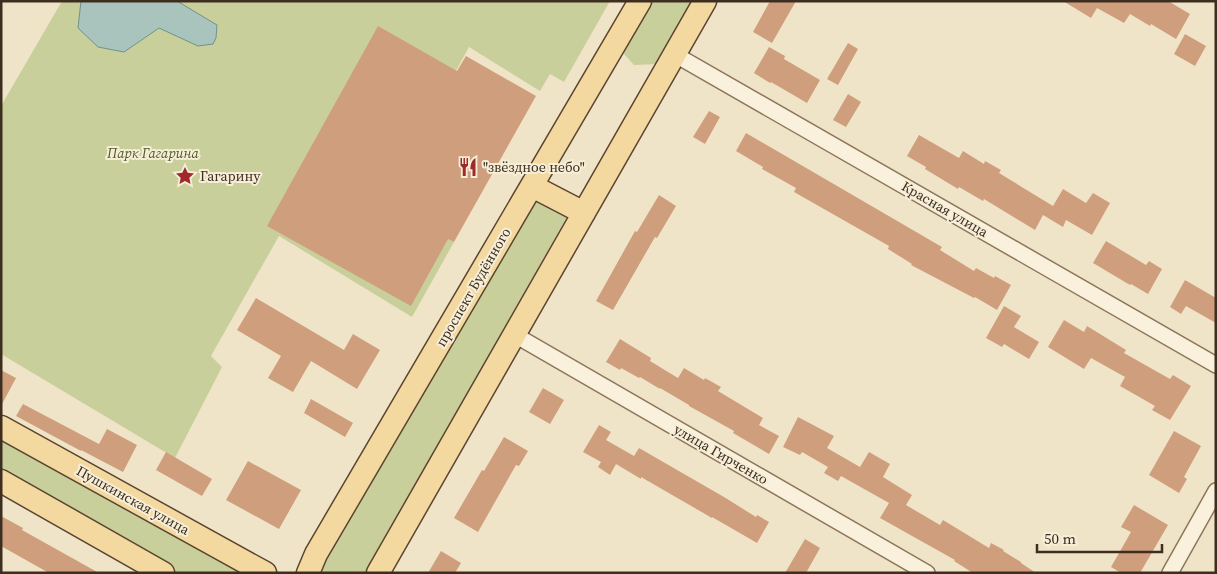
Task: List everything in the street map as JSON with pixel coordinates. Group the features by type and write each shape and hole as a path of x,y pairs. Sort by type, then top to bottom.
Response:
{"main road":[{"name":"проспект Будённого","path":"308,573 316,554 640,1"},
{"path":"378,573 704,1"},
{"path":"532,186 584,213"},
{"name":"Пушкинская улица","path":"1,427 265,573"},
{"path":"1,481 163,573"}],"street":[{"name":"Красная улица","path":"674,54 1216,365"},
{"name":"улица Гирченко","path":"515,335 928,573"},
{"path":"1170,573 1216,491"}],"green space":[{"name":"Парк Гагарина","path":"62,1 610,1 564,82 550,74 540,91 469,47 384,202 454,242 412,317 279,236 211,356 222,367 175,458 1,354 1,106"},
{"path":"649,1 695,1 659,64 634,65 624,54 626,39"},
{"path":"537,198 568,215 366,573 316,573"},
{"path":"1,439 244,573 176,573 1,474"}],"water":[{"path":"81,1 177,1 217,25 216,38 213,44 198,46 159,28 124,52 98,47 78,28"}],"building":[{"path":"770,1 796,1 772,43 753,32"},
{"path":"1063,1 1168,1 1190,14 1176,39 1130,14 1124,23 1097,8 1091,18"},
{"path":"378,26 457,71 466,56 536,96 454,242 448,239 411,306 267,226"},
{"path":"1185,34 1206,46 1195,66 1174,54"},
{"path":"848,43 858,49 838,85 827,79"},
{"path":"769,47 785,56 784,59 820,80 807,103 754,73"},
{"path":"848,94 861,102 846,127 833,120"},
{"path":"709,111 720,117 705,144 693,137"},
{"path":"746,133 942,247 940,250 974,271 976,268 1011,285 997,310 911,265 888,249 889,246 794,192 796,188 762,169 763,167 736,151"},
{"path":"919,135 959,158 963,151 984,164 985,161 1001,170 999,173 1053,206 1063,189 1086,203 1093,193 1110,203 1092,235 1066,220 1063,227 1043,215 1035,230 984,199 983,201 959,187 958,189 907,156"},
{"path":"659,195 676,206 657,238 655,237 613,310 596,301 635,231 637,232"},
{"path":"1106,241 1146,265 1149,261 1162,269 1148,294 1093,263"},
{"path":"1185,280 1216,298 1216,323 1186,306 1181,314 1170,307"},
{"path":"256,298 344,350 353,334 380,350 357,389 311,361 293,392 268,378 281,356 237,330"},
{"path":"1004,306 1021,316 1014,327 1039,342 1029,359 1004,344 1002,347 986,338"},
{"path":"1064,320 1084,332 1087,326 1126,350 1124,353 1170,379 1173,375 1191,386 1170,420 1152,410 1155,406 1120,386 1125,377 1091,358 1084,369 1048,347"},
{"path":"620,339 651,358 650,361 678,378 684,368 704,380 705,378 721,387 718,391 763,418 759,425 779,436 769,454 733,433 734,431 660,388 606,362"},
{"path":"1,370 16,378 1,406"},
{"path":"543,388 564,400 550,424 529,412"},
{"path":"311,399 353,423 345,437 304,413"},
{"path":"23,404 99,444 107,429 137,445 123,472 16,416"},
{"path":"798,417 834,436 827,448 860,467 869,452 890,464 883,477 912,495 906,505 940,525 943,520 989,548 991,543 1036,573 973,573 955,560 880,518 889,503 841,476 838,481 824,473 828,467 802,452 800,455 783,447"},
{"path":"599,425 611,432 606,440 634,456 639,448 756,517 757,515 769,522 757,543 616,464 610,475 598,467 601,462 583,452"},
{"path":"1174,431 1201,446 1184,477 1187,479 1179,493 1149,475"},
{"path":"504,437 528,451 519,466 516,465 478,532 454,518"},
{"path":"166,452 212,479 202,496 156,470"},
{"path":"248,461 301,490 279,529 226,500"},
{"path":"1134,505 1168,525 1140,573 1121,573 1111,567 1131,532 1121,527"},
{"path":"1,516 23,528 22,530 99,573 49,573 1,546"},
{"path":"805,539 820,548 806,573 785,573"},
{"path":"441,551 461,563 455,573 428,573"}],"place":[{"name":"\"звёздное небо\"","path":"468,167"},
{"name":"Гагарину","path":"185,176"}]}
